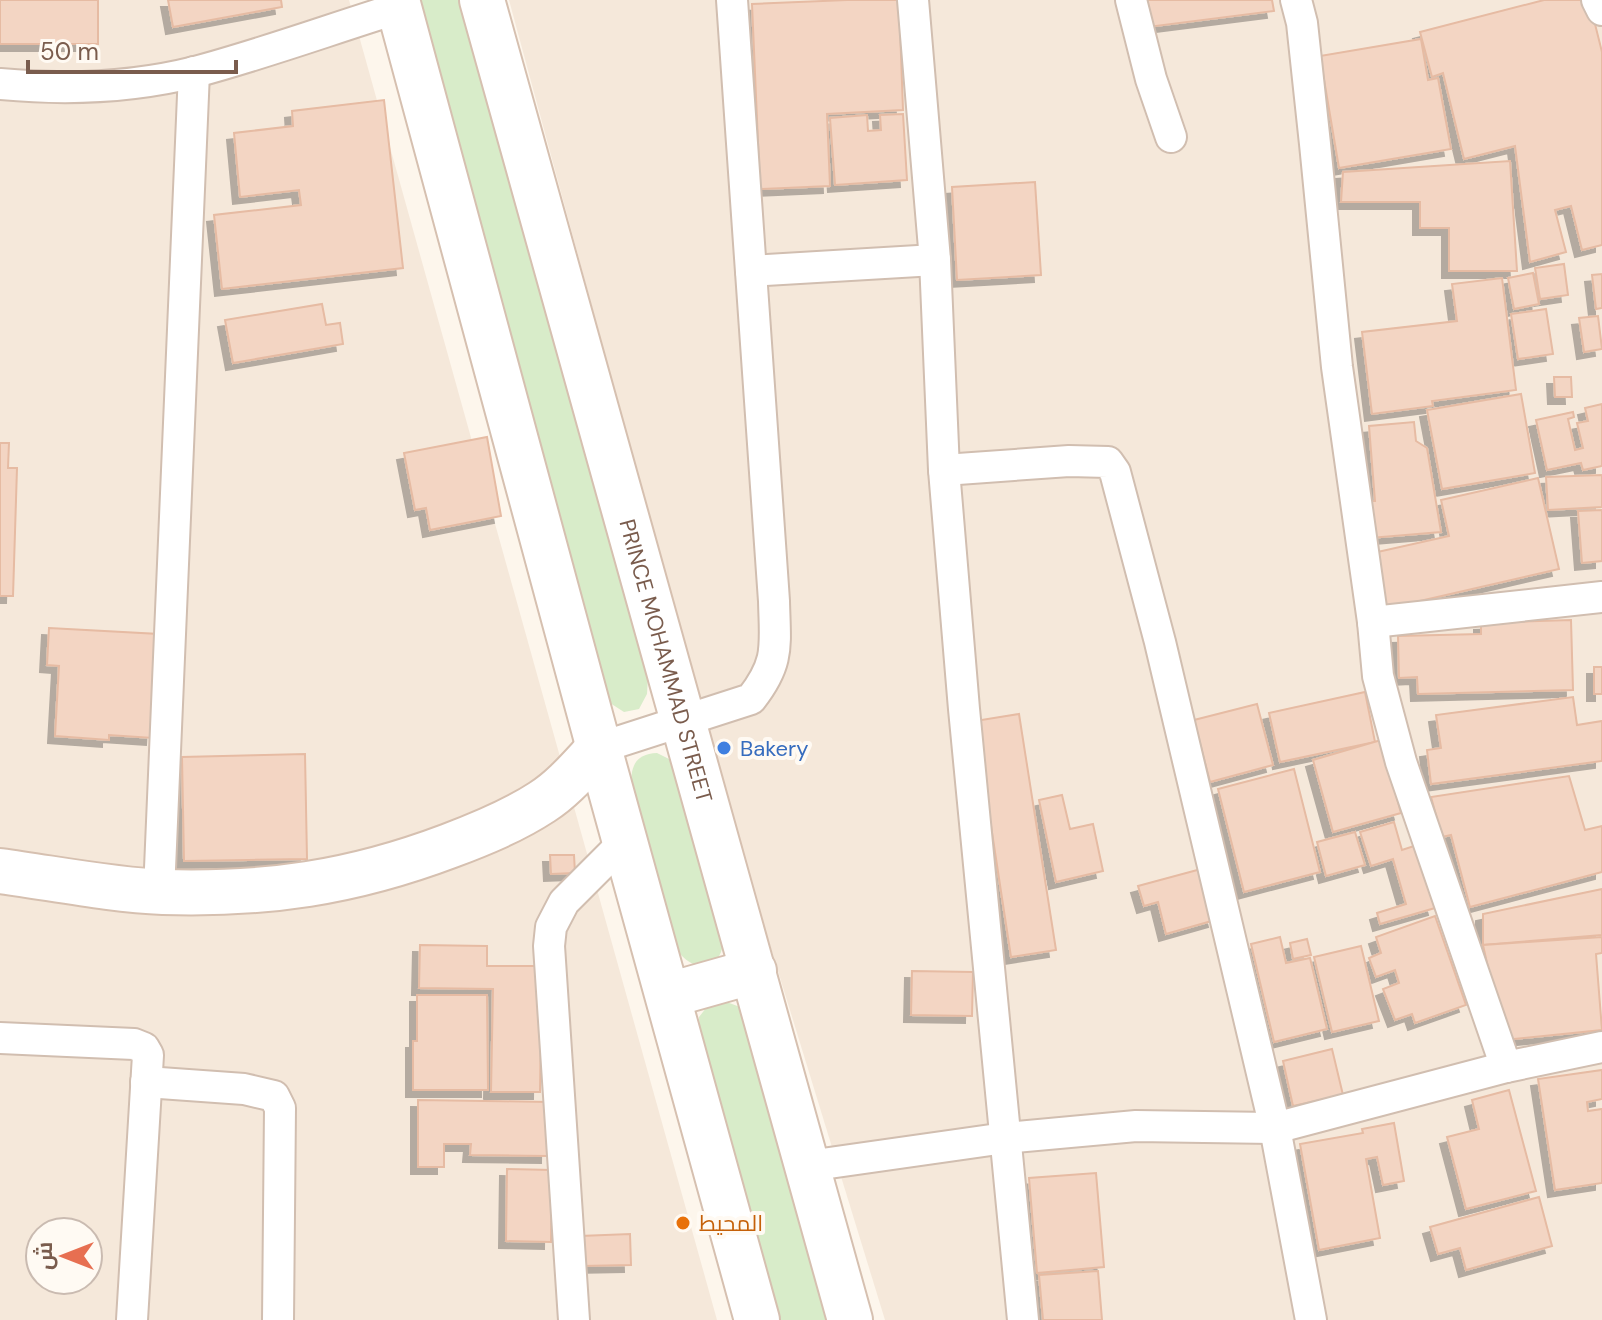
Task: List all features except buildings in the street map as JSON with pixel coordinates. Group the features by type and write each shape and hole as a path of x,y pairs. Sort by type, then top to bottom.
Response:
{"main road":[{"name":"PRINCE MOHAMMAD STREET","path":"482,0 850,1320"},
{"path":"398,4 757,1320"},
{"path":"0,871 159,892 257,892 326,882 402,863 494,829 543,801 574,775 599,748"},
{"path":"669,995 754,971"}],"street":[{"path":"599,748 751,699 767,678 774,657 774,601 732,0"},
{"path":"913,0 935,260 944,470 965,725 1023,1320"},
{"path":"1131,0 1151,79 1171,137"},
{"path":"1296,0 1302,23 1337,367 1378,676 1401,762 1506,1067"},
{"path":"1597,0 1602,10"},
{"path":"0,84 74,88 194,72 398,4"},
{"path":"159,892 194,72"},
{"path":"751,271 935,260"},
{"path":"944,470 1069,461 1108,462 1115,472 1160,642 1275,1128 1311,1320"},
{"path":"1373,622 1602,597"},
{"path":"574,1320 549,946 551,927 564,902 625,841"},
{"path":"0,1038 140,1045 148,1055 132,1320"},
{"path":"808,1166 1005,1138 1136,1126 1275,1128 1506,1067 1602,1047"},
{"path":"146,1082 244,1089 274,1096 280,1108 278,1320"}],"shaded area":[{"path":"0,0 349,0 717,1320 0,1320"},
{"path":"509,0 1602,0 1602,1320 885,1320 724,795"}],"green space":[{"path":"414,0 463,0 648,676 647,694 639,709 624,712 610,703 602,687"},
{"path":"657,753 671,760 675,769 724,937 715,962 703,967 680,954 631,785 636,762"},
{"path":"724,1001 740,1007 828,1320 779,1320 700,1037 699,1017 710,1003"}],"place":[{"name":"Bakery","path":"724,748"},
{"name":"المحيط","path":"683,1223"}]}
